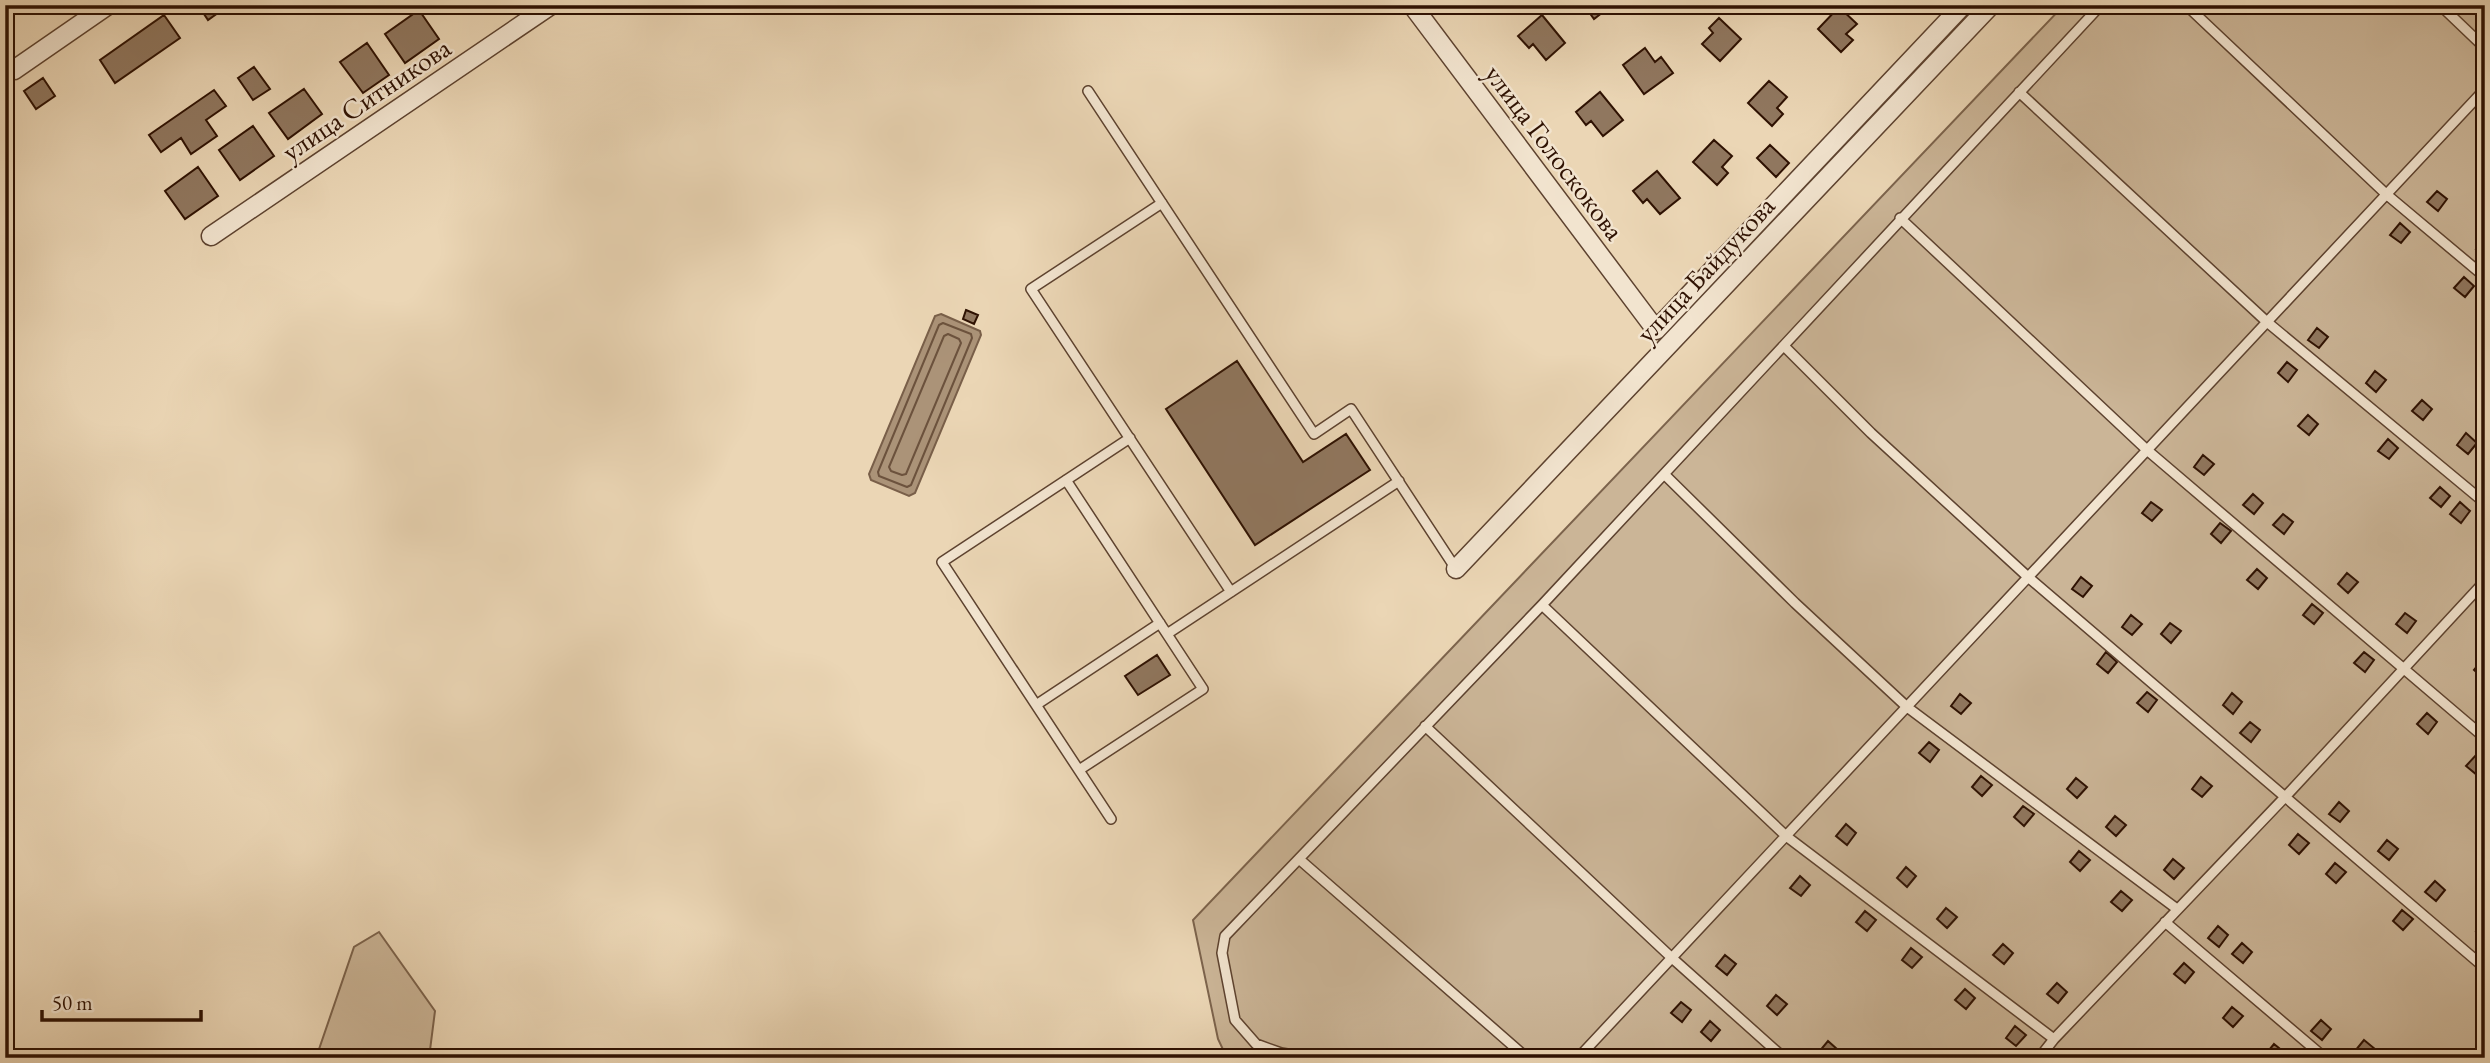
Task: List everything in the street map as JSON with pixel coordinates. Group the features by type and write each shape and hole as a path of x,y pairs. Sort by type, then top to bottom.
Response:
{"street":[{"path":"14,70 108,5"},
{"name":"улица Ситникова","path":"211,236 551,5"},
{"name":"улица Голоскокова","path":"1412,5 1656,330"},
{"name":"улица Байдукова","path":"1656,330 1963,5"},
{"name":"улица Байдукова","path":"1456,569 1991,5"}],"lane":[{"path":"1312,1058 1280,1053 1256,1044 1235,1020 1222,953 1226,936 1542,605 2101,5"},
{"path":"2186,5 2386,194 2485,277"},
{"path":"2440,5 2485,48"},
{"path":"1578,1058 2485,89"},
{"path":"1088,91 1314,434 1351,409 1456,569"},
{"path":"2019,92 2267,322 2485,503"},
{"path":"1162,203 1031,289 1231,592"},
{"path":"1900,218 2147,450 2485,738"},
{"path":"1784,346 1871,433 2028,577 2485,968"},
{"path":"1111,819 942,562 1130,438"},
{"path":"1664,474 1795,603 1907,707 2177,909"},
{"path":"1066,480 1203,689 1079,770"},
{"path":"1167,634 1399,481"},
{"path":"2041,1057 2054,1039 2485,582"},
{"path":"1542,605 1786,836 2054,1039"},
{"path":"1036,705 1160,623"},
{"path":"1425,726 1672,958 1784,1058"},
{"path":"1299,859 1527,1058"},
{"path":"2165,922 2325,1058"}],"shaded area":[{"path":"2064,5 2485,5 2485,1058 1227,1058 1218,1039 1193,920"},
{"path":"379,932 435,1011 429,1058 316,1058 354,947"}],"water":[{"path":"941,314 980,331 981,335 915,493 909,496 871,480 869,474 935,316"}],"building":[{"path":"198,5 229,5 208,20"},
{"path":"473,5 488,5 478,12"},
{"path":"1584,5 1612,5 1594,19"},
{"path":"1839,7 1857,24 1846,34 1853,40 1841,52 1818,29"},
{"path":"419,10 439,39 405,63 385,34"},
{"path":"164,15 180,38 115,83 100,60"},
{"path":"1542,15 1565,43 1546,60 1533,44 1529,48 1518,36"},
{"path":"1719,18 1741,39 1720,61 1702,44 1713,33 1709,28"},
{"path":"367,43 389,75 363,93 340,62"},
{"path":"1645,48 1655,62 1661,57 1673,73 1644,94 1623,65"},
{"path":"254,67 270,89 253,100 238,78"},
{"path":"43,78 55,96 36,109 24,91"},
{"path":"1769,81 1787,97 1777,108 1783,114 1772,126 1748,103"},
{"path":"304,89 322,114 288,139 269,113"},
{"path":"214,90 226,106 206,120 217,136 191,154 181,138 161,152 149,135"},
{"path":"1600,92 1623,120 1603,136 1591,121 1586,125 1576,112"},
{"path":"253,126 274,156 240,180 219,150"},
{"path":"1714,140 1732,156 1722,167 1728,173 1717,185 1693,162"},
{"path":"1770,145 1789,163 1776,177 1757,158"},
{"path":"198,167 218,196 185,219 165,191"},
{"path":"1657,171 1680,198 1660,214 1647,199 1643,203 1633,191"},
{"path":"2437,191 2447,199 2438,211 2427,202"},
{"path":"2400,223 2410,232 2401,243 2390,235"},
{"path":"2485,239 2485,256 2476,249"},
{"path":"2464,277 2474,286 2465,297 2454,288"},
{"path":"966,310 978,315 974,324 963,319"},
{"path":"2317,328 2328,337 2319,348 2308,340"},
{"path":"1237,361 1303,462 1346,434 1370,470 1255,545 1166,409"},
{"path":"2287,362 2297,370 2288,382 2278,373"},
{"path":"2375,371 2386,380 2376,392 2366,383"},
{"path":"2422,400 2432,409 2423,420 2412,411"},
{"path":"2308,415 2318,424 2309,435 2298,426"},
{"path":"2466,433 2477,443 2468,454 2457,445"},
{"path":"2388,439 2398,448 2389,459 2378,451"},
{"path":"2203,455 2214,464 2204,475 2194,467"},
{"path":"2440,487 2450,496 2441,507 2430,498"},
{"path":"2253,494 2263,503 2254,514 2243,505"},
{"path":"2151,502 2162,510 2152,521 2142,513"},
{"path":"2460,502 2470,511 2461,523 2450,514"},
{"path":"2283,514 2293,522 2284,534 2273,525"},
{"path":"2220,523 2231,531 2221,543 2211,534"},
{"path":"2257,569 2267,578 2258,589 2247,580"},
{"path":"2347,573 2358,582 2348,593 2338,584"},
{"path":"2081,577 2092,586 2083,597 2072,589"},
{"path":"2312,604 2323,613 2314,624 2303,615"},
{"path":"2405,613 2416,621 2407,633 2396,624"},
{"path":"2131,615 2142,624 2132,635 2122,627"},
{"path":"2170,623 2181,631 2171,643 2161,634"},
{"path":"2106,652 2117,662 2108,673 2097,664"},
{"path":"2364,652 2374,660 2365,672 2354,663"},
{"path":"1157,655 1170,675 1138,695 1125,676"},
{"path":"2485,660 2484,679 2474,670"},
{"path":"2147,692 2157,700 2148,712 2137,703"},
{"path":"2232,693 2242,702 2233,714 2223,705"},
{"path":"1960,694 1971,703 1961,714 1951,706"},
{"path":"2427,713 2437,722 2428,734 2417,724"},
{"path":"2250,722 2260,730 2251,742 2240,733"},
{"path":"1929,742 1939,750 1930,762 1919,753"},
{"path":"2476,755 2485,762 2477,775 2466,766"},
{"path":"1981,776 1992,785 1982,796 1972,787"},
{"path":"2201,777 2212,786 2202,797 2192,789"},
{"path":"2076,778 2087,787 2077,798 2067,789"},
{"path":"2339,802 2349,811 2340,822 2329,814"},
{"path":"2023,806 2034,814 2024,826 2014,817"},
{"path":"2115,816 2126,825 2116,836 2106,827"},
{"path":"1846,824 1856,833 1847,845 1836,836"},
{"path":"2298,834 2309,843 2299,854 2289,845"},
{"path":"2387,840 2398,849 2389,860 2378,851"},
{"path":"2079,851 2090,860 2080,871 2070,862"},
{"path":"2173,859 2184,868 2174,879 2164,870"},
{"path":"2335,863 2346,872 2336,883 2326,874"},
{"path":"1906,867 1916,876 1907,887 1897,878"},
{"path":"1800,876 1810,885 1801,896 1790,888"},
{"path":"2435,881 2445,890 2436,901 2425,892"},
{"path":"2121,891 2132,900 2122,911 2111,902"},
{"path":"1946,908 1957,917 1947,928 1937,919"},
{"path":"2402,910 2413,919 2403,930 2393,921"},
{"path":"1865,911 1876,920 1867,931 1856,922"},
{"path":"2485,921 2485,938 2476,931"},
{"path":"2218,926 2228,935 2219,947 2208,938"},
{"path":"2242,943 2252,952 2243,963 2232,954"},
{"path":"2003,944 2013,953 2004,964 1993,955"},
{"path":"1911,948 1922,957 1912,968 1902,960"},
{"path":"1725,955 1736,964 1727,975 1716,966"},
{"path":"2184,963 2194,972 2185,983 2174,974"},
{"path":"2057,983 2067,992 2058,1003 2047,994"},
{"path":"1965,989 1975,998 1966,1009 1955,1000"},
{"path":"1776,995 1787,1004 1777,1015 1767,1006"},
{"path":"1681,1002 1691,1010 1682,1022 1671,1013"},
{"path":"2232,1007 2243,1016 2233,1027 2223,1018"},
{"path":"2321,1020 2331,1029 2322,1040 2311,1031"},
{"path":"1710,1021 1720,1030 1711,1041 1701,1032"},
{"path":"2015,1026 2026,1035 2016,1046 2006,1038"},
{"path":"2364,1040 2375,1049 2367,1058 2362,1058 2355,1051"},
{"path":"1828,1041 1838,1050 1832,1058 1825,1058 1818,1053"},
{"path":"2274,1044 2285,1053 2281,1058 2268,1058 2265,1055"}]}
